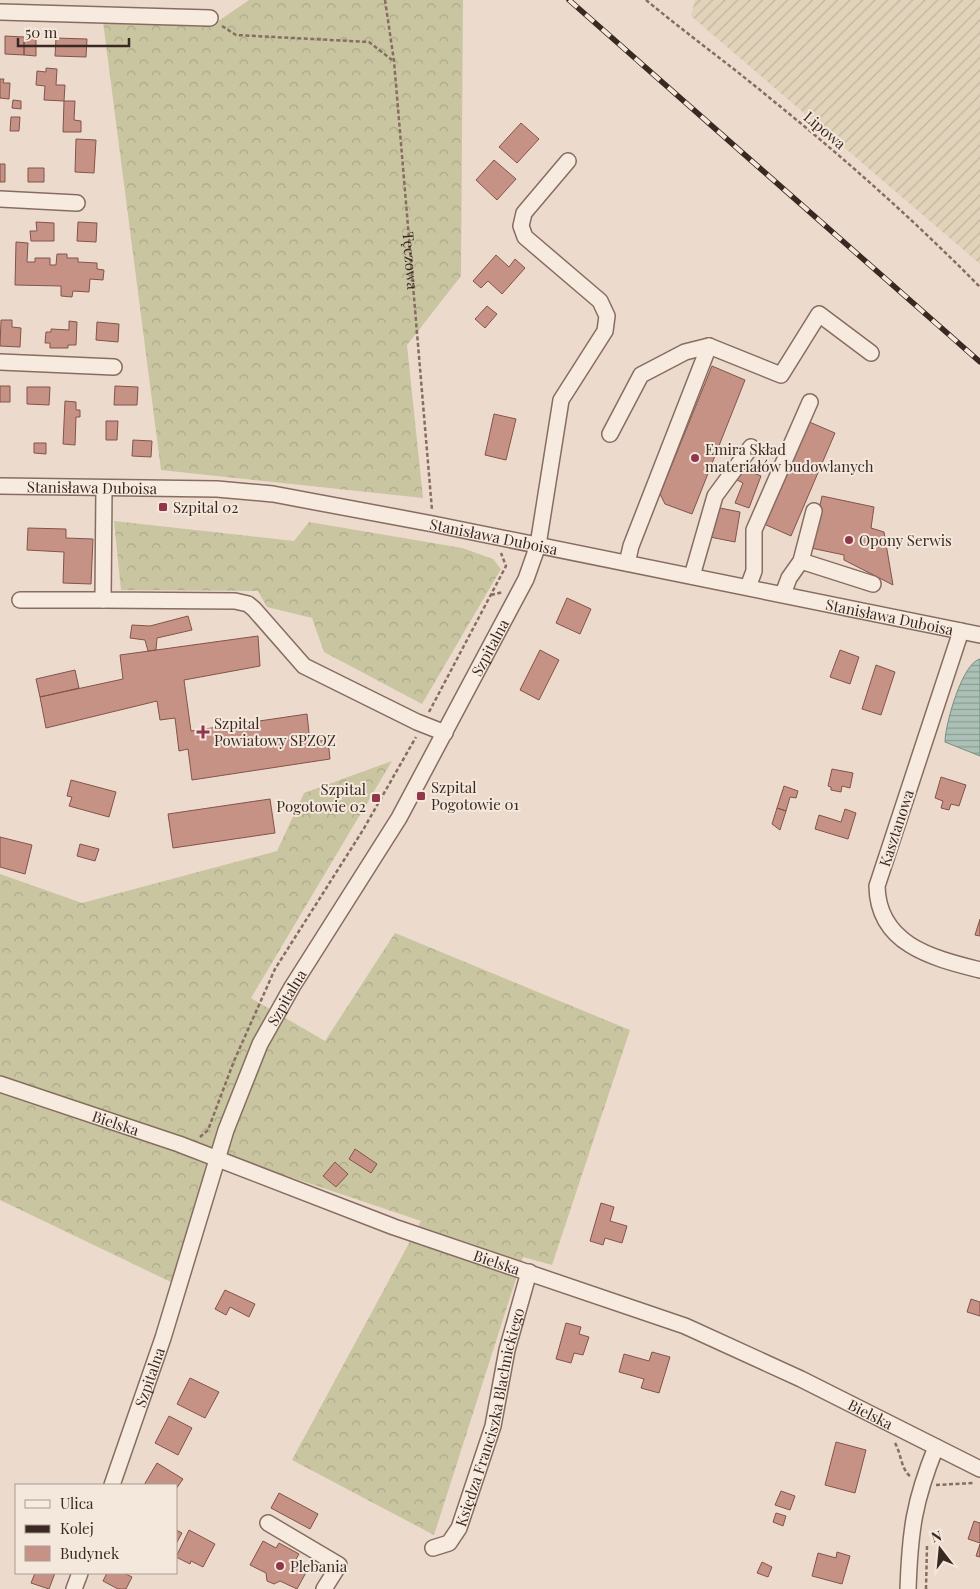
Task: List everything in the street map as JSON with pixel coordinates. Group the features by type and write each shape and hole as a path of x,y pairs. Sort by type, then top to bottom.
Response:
{"street":[{"path":"0,12 210,18"},
{"path":"538,545 561,400 605,332 607,316 600,301 525,237 521,226 524,213 568,161"},
{"path":"0,199 77,202"},
{"path":"610,434 641,375 685,352 708,346 781,375 819,314 870,353"},
{"path":"627,563 631,546 708,346"},
{"path":"0,362 114,367"},
{"path":"748,587 754,571 754,530 810,402"},
{"path":"692,576 715,496 751,447"},
{"name":"Stanisława Duboisa","path":"0,486 217,489 273,494 433,524 980,635"},
{"path":"103,600 104,488"},
{"path":"783,594 789,578 801,561 814,511"},
{"name":"Szpitalna","path":"112,1484 154,1367 240,1090 275,1015 399,818 526,579 538,545"},
{"path":"801,561 873,584"},
{"path":"20,600 235,601 248,604 265,620 304,666 417,722 445,733"},
{"name":"Kasztanowa","path":"961,631 877,886 877,902 881,914 903,942 932,957 980,970"},
{"name":"Bielska","path":"0,1084 218,1159 394,1227 685,1326 735,1347 980,1469"},
{"name":"Księdza Franciszka Blachnickiego","path":"433,1548 449,1543 458,1528 493,1426 513,1324 529,1272"},
{"path":"908,1589 911,1525 916,1503 936,1447"},
{"path":"268,1523 339,1565 324,1589"},
{"path":"74,1589 80,1574"}],"path":[{"name":"Tęczowa","path":"384,0 394,61 433,524"},
{"name":"Lipowa","path":"646,0 684,32 771,98 881,193 980,287"},
{"path":"210,18 236,35 369,42 394,61"},
{"path":"429,712 506,566 498,551"},
{"path":"200,1137 206,1133 210,1125 234,1061 276,969 363,830 416,736"},
{"path":"930,1484 938,1486 980,1483"},
{"path":"926,1589 927,1540"}],"shaded area":[{"path":"695,0 980,0 980,264 691,16"},
{"path":"980,659 980,756 945,742 951,709 961,683 973,663"}],"green space":[{"path":"249,0 463,0 461,276 407,345 423,498 161,470 102,14 217,22"},
{"path":"114,521 294,541 309,522 462,548 493,559 501,569 422,704 324,652 312,618 267,607 258,591 121,590"},
{"path":"392,761 251,998 325,1041 395,933 630,1030 552,1265 523,1257 434,1535 292,1460 421,1221 210,1150 175,1284 0,1200 0,874 82,903 277,851 304,793"}],"building":[{"path":"5,36 24,37 24,55 5,54"},
{"path":"24,37 36,37 36,56 24,55"},
{"path":"56,38 87,39 86,57 55,56"},
{"path":"46,68 57,69 56,85 65,85 64,101 44,100 45,86 36,85 37,71 46,72"},
{"path":"0,79 4,79 3,83 10,83 9,99 0,98"},
{"path":"13,100 21,101 21,109 12,108"},
{"path":"64,101 75,101 74,120 81,121 81,132 63,132"},
{"path":"11,117 20,117 19,131 10,131"},
{"path":"521,123 539,139 517,163 499,147"},
{"path":"76,139 96,140 94,173 75,172"},
{"path":"494,160 516,179 497,200 476,180"},
{"path":"0,164 5,164 5,182 0,182"},
{"path":"28,168 44,168 44,182 28,182"},
{"path":"36,222 54,223 54,241 31,241 30,231 37,231"},
{"path":"78,222 97,223 96,242 77,241"},
{"path":"16,242 28,243 27,262 35,262 35,258 50,258 50,265 56,265 57,254 67,254 67,258 78,258 78,262 97,263 97,269 104,270 103,280 90,279 89,292 73,291 72,297 61,296 61,286 15,285"},
{"path":"496,255 509,267 515,259 525,268 502,294 488,281 481,288 473,281"},
{"path":"487,306 497,314 485,328 475,319"},
{"path":"1,320 12,320 12,327 21,328 20,347 0,346"},
{"path":"69,321 77,322 76,345 68,345 68,348 50,348 50,343 45,343 46,332 51,332 51,329 69,330"},
{"path":"97,322 119,324 118,342 96,340"},
{"name":"Emira Skład materiałów budowlanych","path":"712,366 745,380 692,514 665,504 660,494"},
{"path":"0,386 10,386 10,402 0,402"},
{"path":"115,386 138,387 137,405 114,405"},
{"path":"27,387 50,387 49,405 27,404"},
{"path":"65,401 76,402 76,410 80,410 80,417 76,417 75,445 63,444"},
{"path":"494,414 516,419 506,460 485,455"},
{"path":"106,421 118,421 117,440 106,440"},
{"path":"807,421 835,433 791,536 764,524"},
{"path":"133,440 152,441 151,457 132,456"},
{"path":"34,443 46,443 46,454 34,453"},
{"path":"742,468 761,476 749,508 735,503 743,483 737,480"},
{"name":"Opony Serwis","path":"822,496 874,507 871,528 884,532 893,585 844,560 844,555 811,548"},
{"path":"715,507 740,512 735,542 710,537"},
{"path":"28,528 66,529 66,538 93,539 91,584 63,583 64,552 27,550"},
{"path":"567,598 591,609 580,634 556,623"},
{"path":"188,616 192,630 157,638 156,650 148,651 145,640 130,638 132,625 150,626"},
{"path":"258,636 260,666 184,680 191,731 307,714 310,742 328,740 330,759 192,780 188,749 179,751 175,718 160,720 157,701 46,728 40,697 123,679 120,655"},
{"path":"540,650 559,660 539,700 520,690"},
{"path":"840,650 859,657 850,684 830,677"},
{"path":"876,665 895,672 881,715 862,709"},
{"path":"75,670 79,688 40,697 36,679"},
{"path":"832,769 853,773 850,788 842,786 841,792 831,790 831,787 828,786"},
{"path":"941,777 966,785 959,806 951,804 949,810 941,808 943,801 935,798"},
{"path":"71,780 116,792 109,817 69,806 72,797 67,796"},
{"path":"784,786 798,791 796,798 790,797 786,811 777,808"},
{"path":"270,799 275,833 173,848 168,814"},
{"path":"777,808 786,811 780,830 772,824"},
{"path":"845,809 856,813 848,839 815,829 819,815 841,822"},
{"path":"0,837 32,845 25,874 0,867"},
{"path":"80,844 99,849 95,861 77,856"},
{"path":"980,919 980,936 975,935"},
{"path":"355,1149 377,1164 371,1173 349,1159"},
{"path":"335,1162 348,1174 336,1187 323,1176"},
{"path":"601,1203 614,1207 610,1221 627,1226 622,1243 605,1238 603,1245 590,1241"},
{"path":"225,1290 255,1304 249,1317 230,1307 226,1315 215,1309"},
{"path":"971,1299 980,1302 980,1316 967,1312"},
{"path":"566,1323 581,1327 579,1334 589,1337 583,1355 574,1353 571,1363 556,1359"},
{"path":"652,1352 670,1357 659,1393 641,1388 644,1379 619,1372 624,1354 649,1361"},
{"path":"190,1378 219,1392 205,1418 177,1404"},
{"path":"169,1416 192,1428 178,1455 155,1443"},
{"path":"836,1442 866,1450 855,1493 825,1485"},
{"path":"157,1463 183,1479 178,1486 178,1484 145,1484"},
{"path":"781,1491 795,1496 790,1510 775,1505"},
{"path":"279,1493 318,1514 310,1529 271,1508"},
{"path":"776,1513 786,1516 783,1526 773,1522"},
{"path":"974,1521 980,1523 980,1543 968,1539"},
{"path":"189,1530 215,1544 203,1567 191,1561 190,1564 178,1558 178,1553"},
{"path":"178,1531 182,1533 178,1540"},
{"name":"Plebania","path":"263,1541 276,1548 279,1543 299,1554 296,1559 309,1567 297,1589 280,1581 274,1584 267,1581 266,1573 250,1565"},
{"path":"980,1544 980,1557 976,1556"},
{"path":"837,1552 850,1556 842,1584 812,1576 818,1553 836,1558"},
{"path":"762,1562 772,1567 768,1577 757,1573"},
{"path":"35,1574 55,1574 49,1589 31,1583"},
{"path":"106,1574 126,1574 132,1577 126,1589 118,1589 103,1581"}],"railway":[{"path":"569,0 980,362"}],"place":[{"name":"Emira Skład materiałów budowlanych","path":"695,458"},
{"name":"Szpital 02","path":"163,507"},
{"name":"Opony Serwis","path":"849,540"},
{"name":"Szpital Powiatowy SPZOZ","path":"203,732"},
{"name":"Szpital Pogotowie 01","path":"421,796"},
{"name":"Szpital Pogotowie 02","path":"376,798"},
{"name":"Plebania","path":"280,1566"}]}
